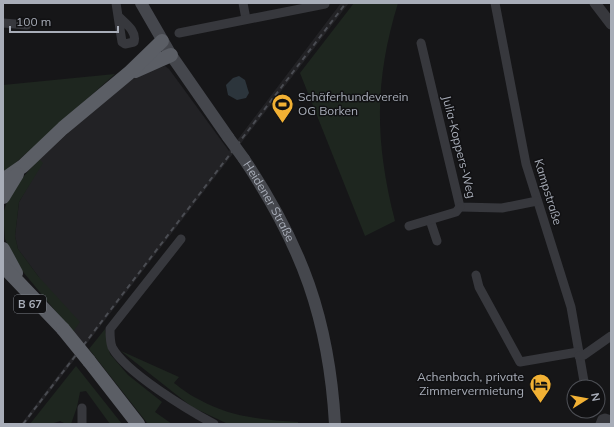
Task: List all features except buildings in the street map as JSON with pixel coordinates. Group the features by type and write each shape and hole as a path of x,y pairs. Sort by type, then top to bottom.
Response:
{"highway":[{"path":"3,180 23,166 63,128 129,73 162,41"},
{"path":"129,73 170,55"},
{"path":"3,198 23,166"},
{"path":"3,250 28,292"},
{"name":"B 67","path":"3,266 28,292 86,364 138,424"},
{"name":"B 67","path":"3,274 60,332"},
{"name":"B 67","path":"86,364 129,424"}],"main road":[{"name":"Heidener Straße","path":"141,3 170,55 244,159 281,219 306,273 319,315 328,352 335,424"}],"street":[{"path":"116,3 118,16"},
{"path":"243,3 246,19"},
{"name":"Kampstraße","path":"495,3 526,164 571,307 584,379"},
{"path":"595,3 611,24"},
{"path":"178,33 325,4"},
{"path":"3,23 27,25"},
{"name":"Julia-Koppers-Weg","path":"421,43 460,206 502,208 537,201"},
{"path":"409,226 456,212 460,206"},
{"path":"430,220 437,241"},
{"path":"181,238 110,329 111,346 122,362 191,412 214,424"},
{"path":"476,276 479,287 520,362 579,354 584,355 611,336"},
{"path":"82,408 82,424"}],"shaded area":[{"path":"341,3 349,3 25,424 21,424 83,343 73,332 38,276 18,249 15,236 19,202 34,176 40,159 91,112 139,74 165,66 169,69 229,151"},
{"path":"354,3 398,3 390,32 385,59 381,86 380,112 384,164 388,192 395,221 365,236 300,73"},
{"path":"115,74 3,174 3,85"},
{"path":"239,76 245,80 249,93 246,98 237,100 228,95 226,85 233,78"},
{"path":"39,159 43,163 19,202 15,236 18,249 38,276 80,322 73,332 14,261 5,239 3,214 10,192"},
{"path":"105,329 110,354 128,375 162,402 155,412 172,424 148,424 89,349"},
{"path":"121,351 179,377 174,383 211,406 248,417 298,422 298,424 228,424 192,407"},
{"path":"76,366 122,424 110,424 86,391 80,392 71,424 66,424 60,421 51,424 30,424"}],"railway":[{"path":"23,424 346,3"}],"place":[{"name":"Schäferhundeverein OG Borken","path":"283,124"},
{"name":"Achenbach, private Zimmervermietung","path":"540,404"}]}
